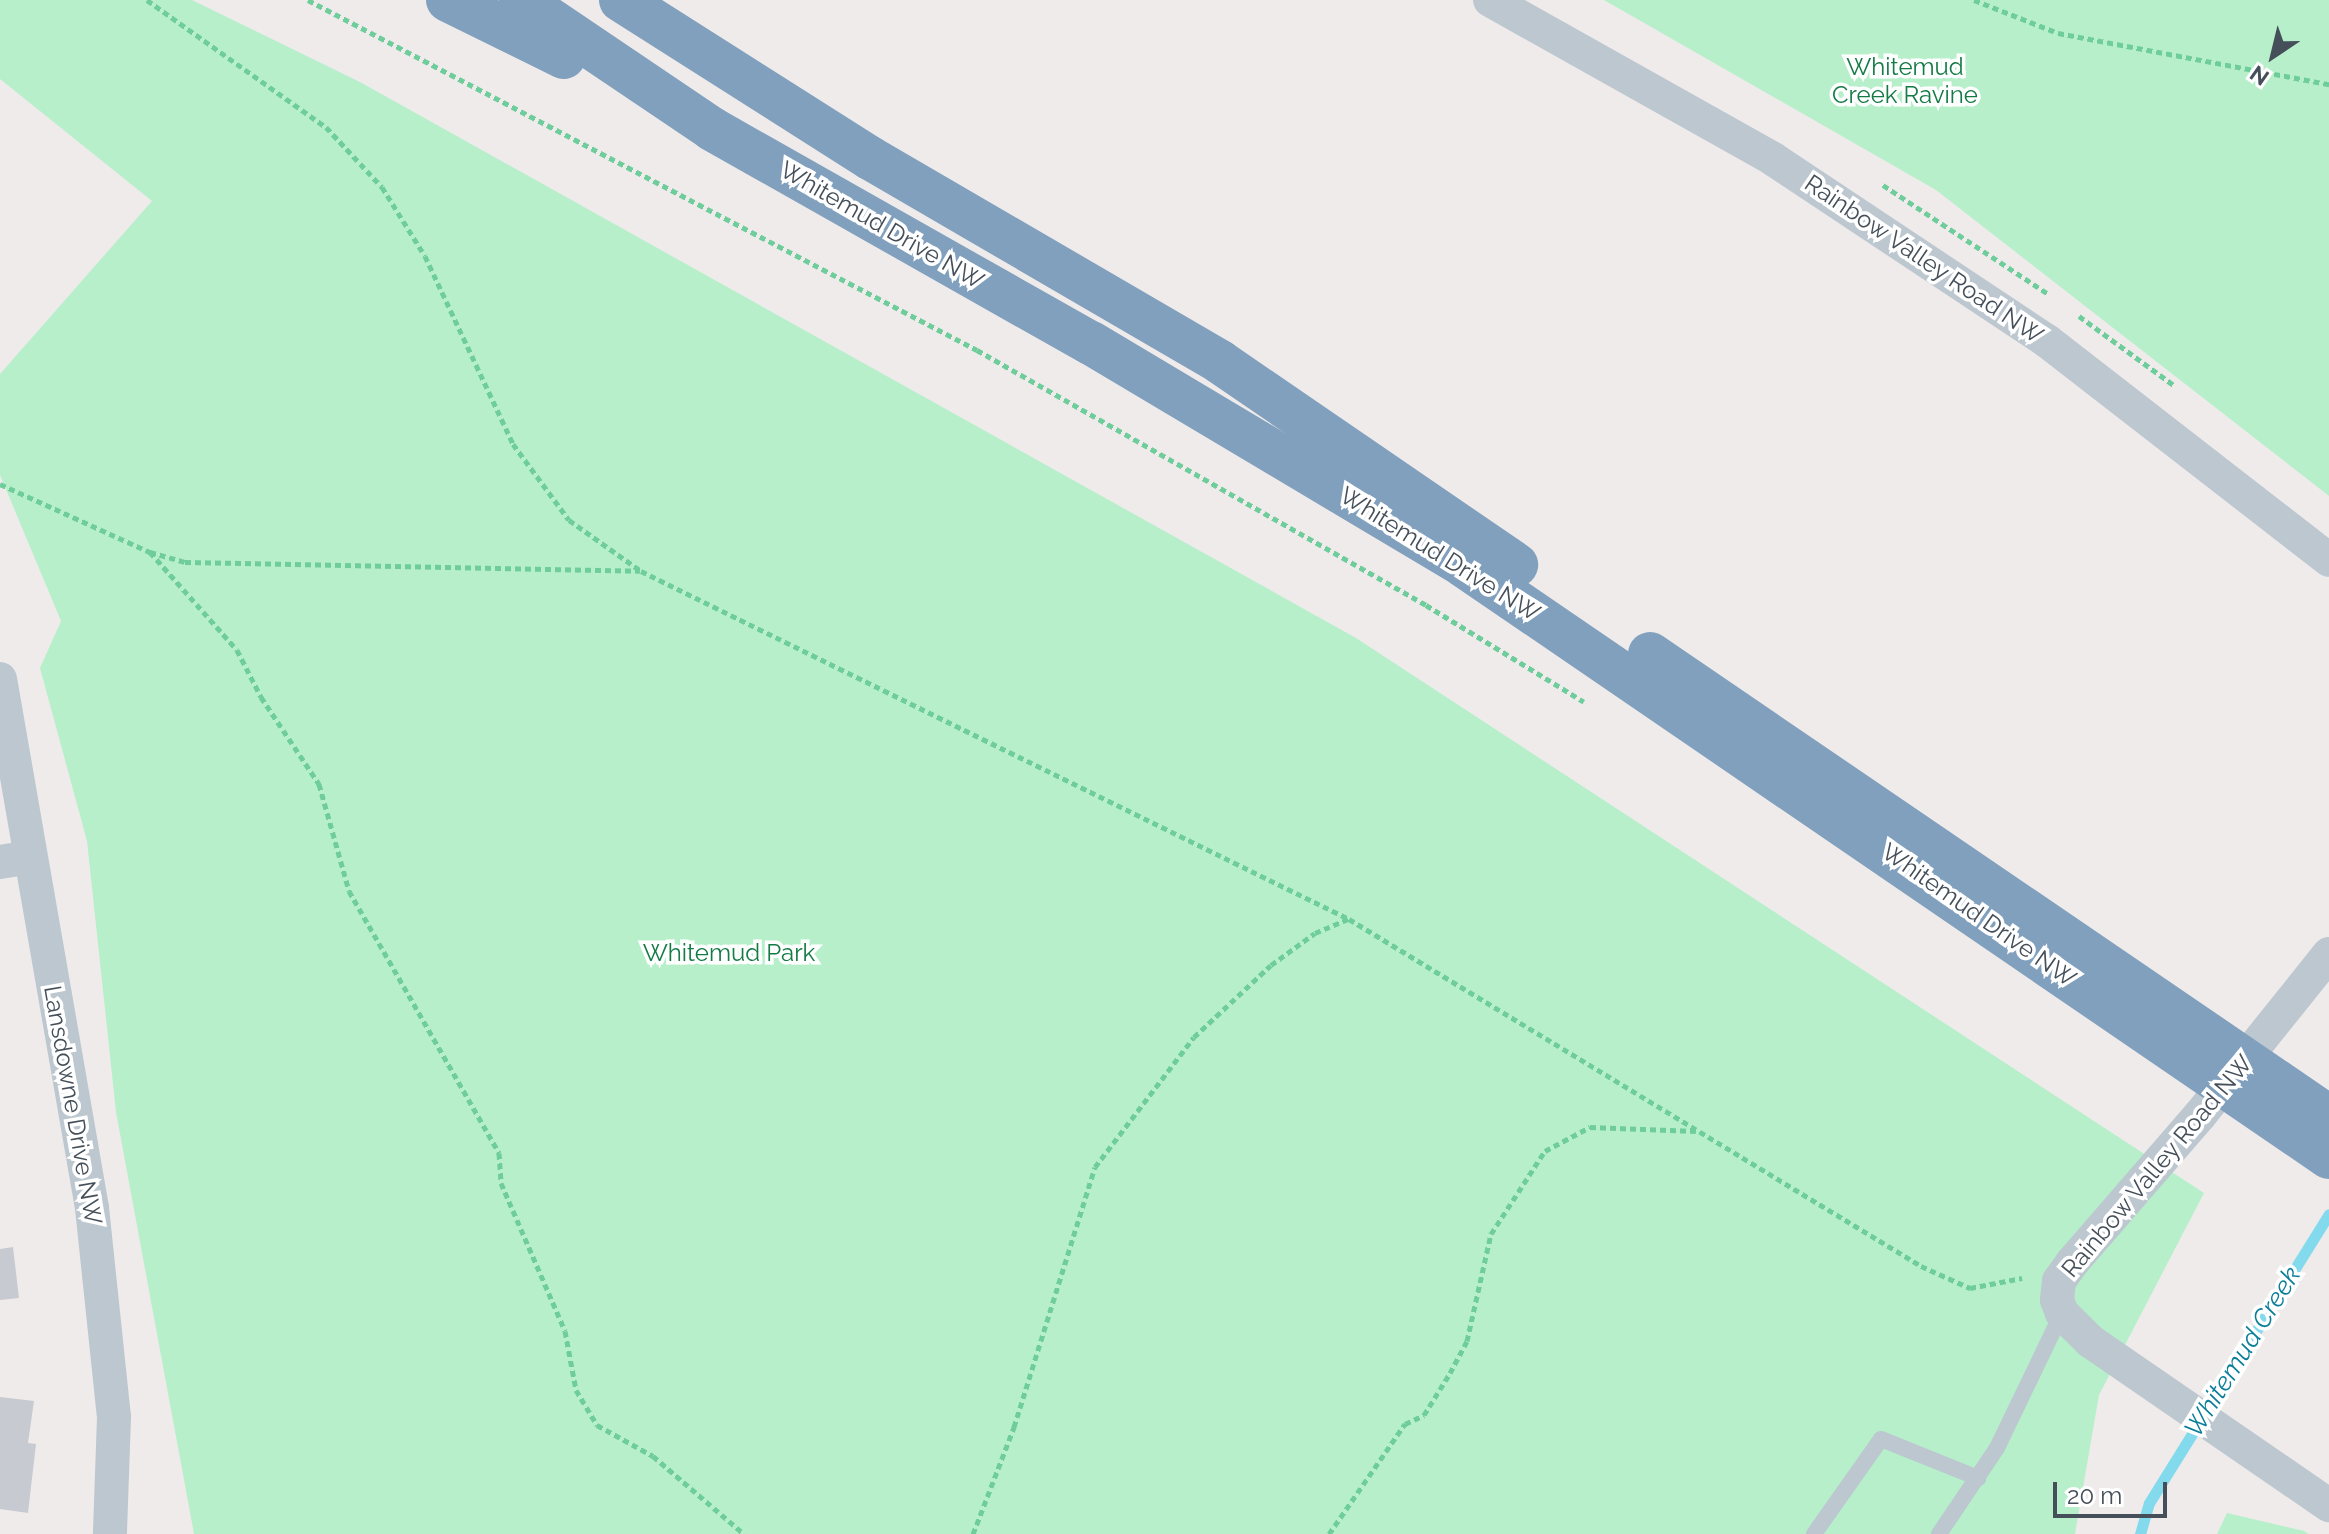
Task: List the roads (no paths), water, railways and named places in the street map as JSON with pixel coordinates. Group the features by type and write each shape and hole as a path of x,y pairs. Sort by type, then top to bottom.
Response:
{"highway":[{"path":"448,0 712,129"},
{"name":"Whitemud Drive NW","path":"521,0 712,129 1091,343 1463,565 2054,949 2329,1117"},
{"name":"Whitemud Drive NW","path":"621,0 778,101 1220,362 2054,949 2329,1157"},
{"path":"648,0 778,101"}],"street":[{"name":"Rainbow Valley Road NW","path":"1490,0 1773,159 2021,324 2329,560"},
{"name":"Lansdowne Drive NW","path":"0,679 15,860 92,1208 114,1417 110,1534"},
{"name":"Rainbow Valley Road NW","path":"2329,954 2200,1115 2059,1281 2062,1313 2090,1341 2329,1505"}],"lane":[{"path":"1939,1534 1978,1478 2062,1313"},
{"path":"1814,1534 1881,1439 1978,1478"}],"waterway":[{"name":"Whitemud Creek","path":"2140,1534 2149,1503 2329,1214"}],"park label":[{"name":"Whitemud Creek Ravine","path":"1905,81"},
{"name":"Whitemud Park","path":"729,953"}]}
